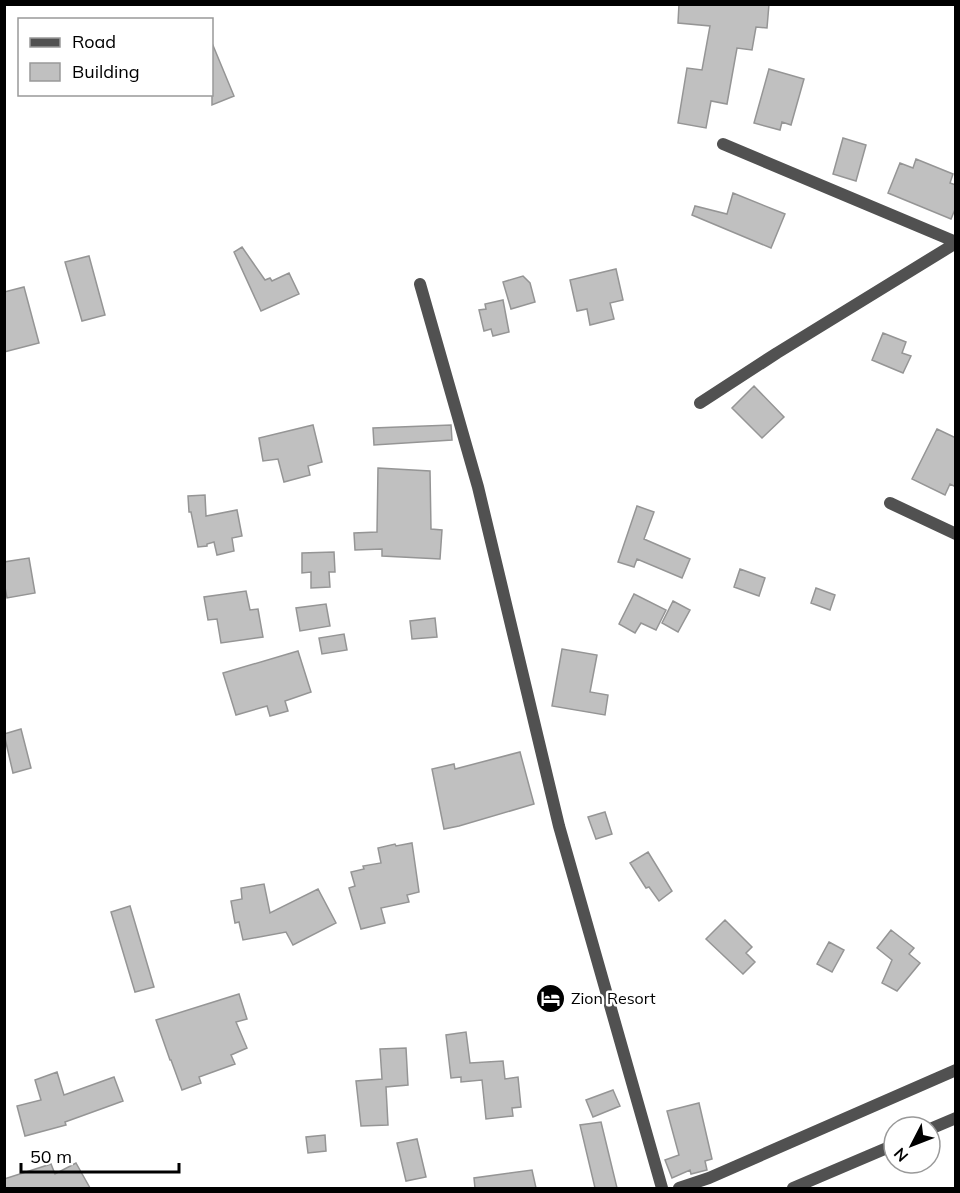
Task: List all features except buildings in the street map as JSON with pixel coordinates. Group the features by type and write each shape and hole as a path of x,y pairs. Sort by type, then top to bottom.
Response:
{"street":[{"path":"723,144 956,242"},
{"path":"700,403 956,242"},
{"path":"420,284 478,487 559,826 662,1188"},
{"path":"890,503 956,534"},
{"path":"679,1188 709,1178 956,1070"},
{"path":"942,1124 956,1118"},
{"path":"793,1188 882,1150"}],"place":[{"name":"Zion Resort","path":"550,998"}]}
